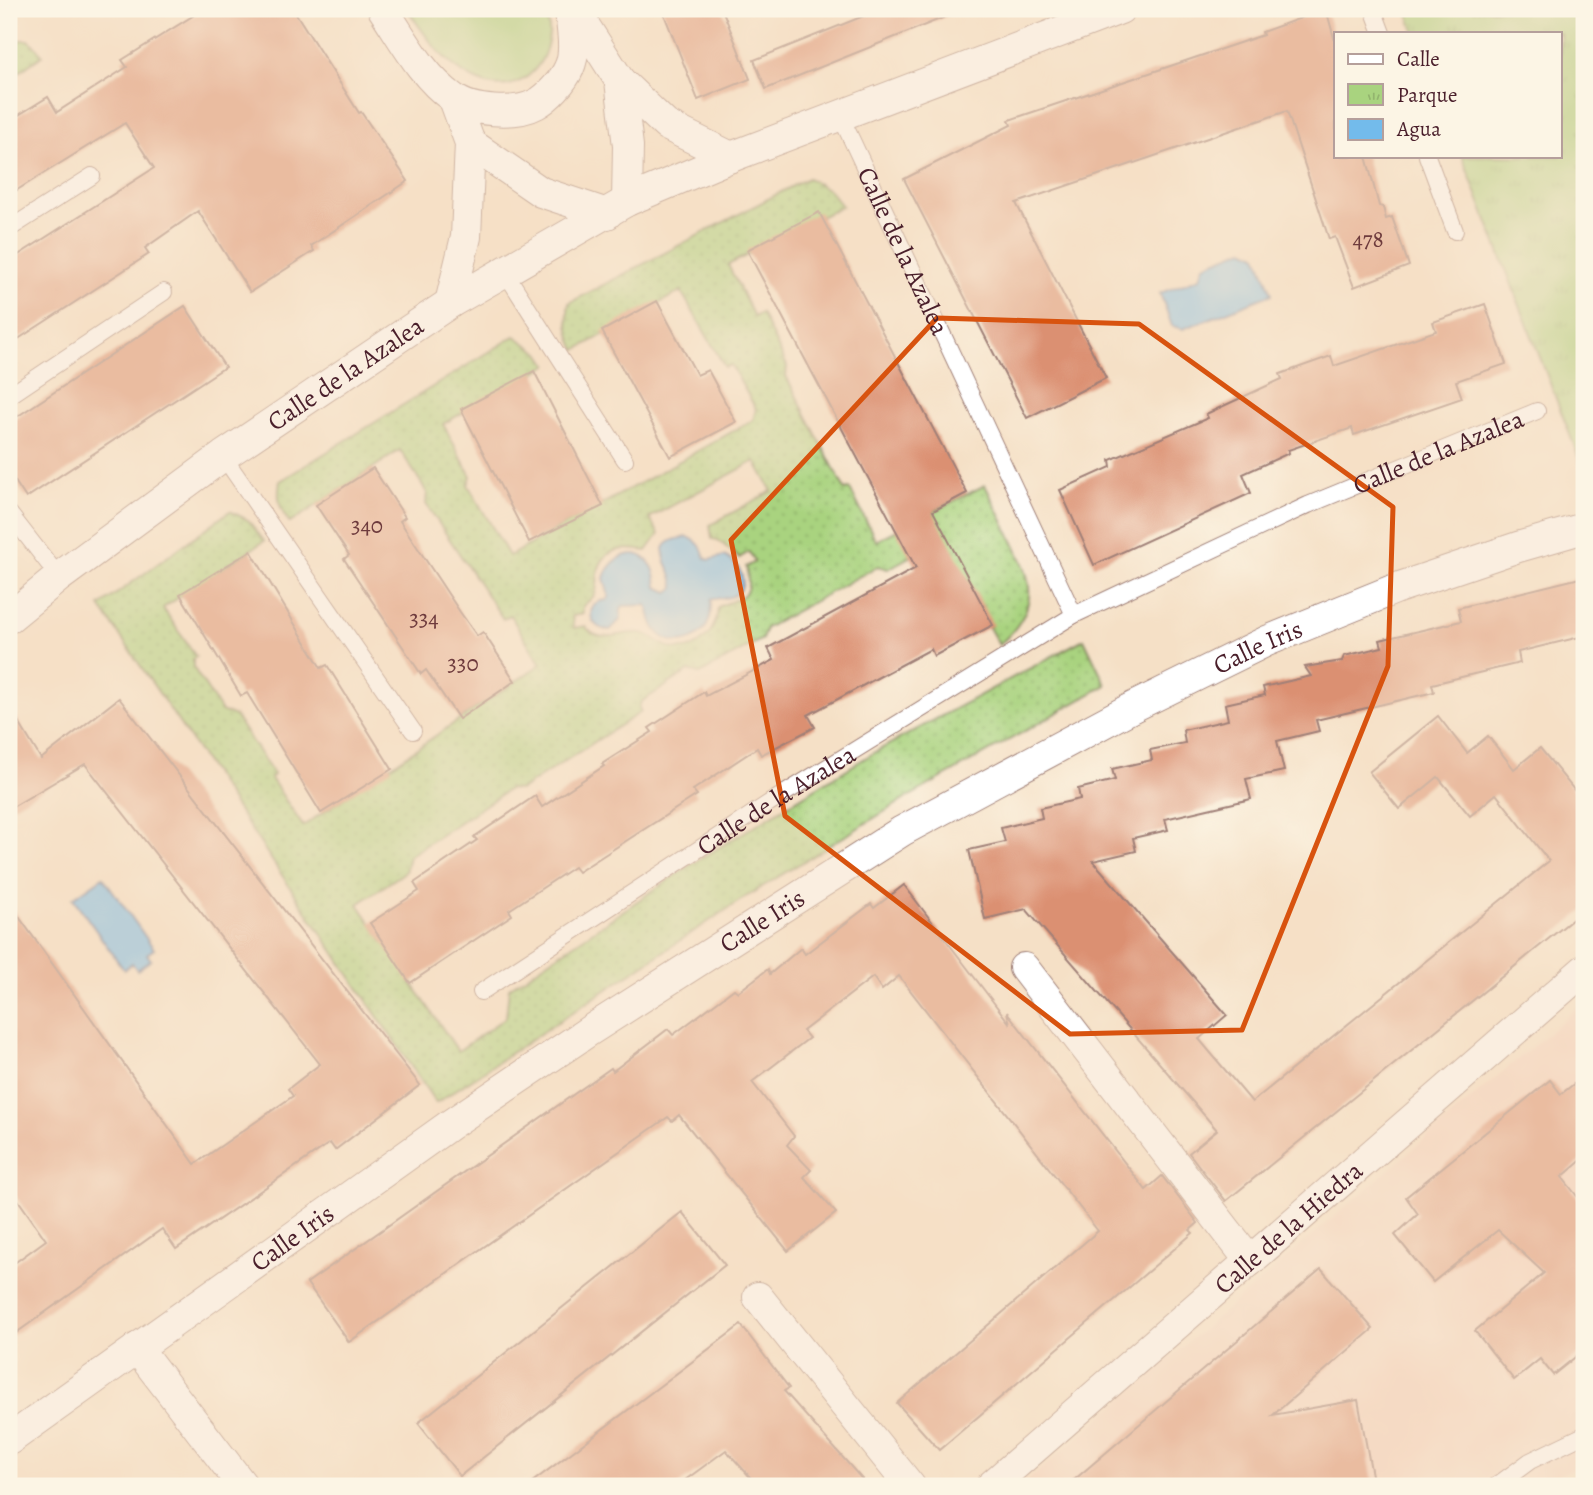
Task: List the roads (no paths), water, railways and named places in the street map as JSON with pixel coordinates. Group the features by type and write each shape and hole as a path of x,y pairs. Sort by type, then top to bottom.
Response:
{"street":[{"path":"383,9 423,69 454,99 481,110 510,110 536,104 555,87 569,68 573,51 572,9"},
{"path":"572,9 620,81 666,125 732,157"},
{"name":"Calle de la Azalea","path":"9,618 59,577 223,456 450,303 617,208 732,157 1120,9"},
{"path":"470,143 541,192 617,208 628,146 620,81"},
{"path":"450,303 466,236 470,143 454,99"},
{"name":"Calle Iris","path":"9,1440 451,1124 601,1024 902,831 1133,707 1267,641 1400,587 1584,528"},
{"path":"1024,968 1250,1261"},
{"name":"Calle de la Hiedra","path":"992,1486 1584,970"},
{"path":"758,1297 910,1486"},
{"path":"137,1348 243,1486"}],"lane":[{"path":"1373,9 1382,32"},
{"name":"Calle de la Azalea","path":"840,115 1074,614"},
{"path":"1428,158 1455,231"},
{"path":"9,229 92,176"},
{"path":"505,272 625,460"},
{"path":"9,396 164,292"},
{"name":"Calle de la Azalea","path":"481,992 769,803 1074,614 1308,505 1537,411"},
{"path":"223,456 413,731"},
{"path":"9,513 59,577"},
{"path":"1496,1486 1530,1461 1584,1435"}],"water":[{"path":"1244,249 1257,255 1272,294 1183,329 1172,326 1160,293 1200,278 1204,265"},
{"path":"688,537 700,545 705,558 709,560 724,556 741,574 742,586 739,591 733,596 711,600 711,612 704,630 692,639 677,642 669,640 653,625 647,605 623,606 621,619 610,630 602,629 593,621 591,615 595,605 609,597 604,578 612,564 631,554 645,558 653,567 657,587 668,592 674,588 674,581 664,558 666,545"},
{"path":"103,877 154,949 147,954 151,960 137,970 132,963 124,970 73,898"}]}
